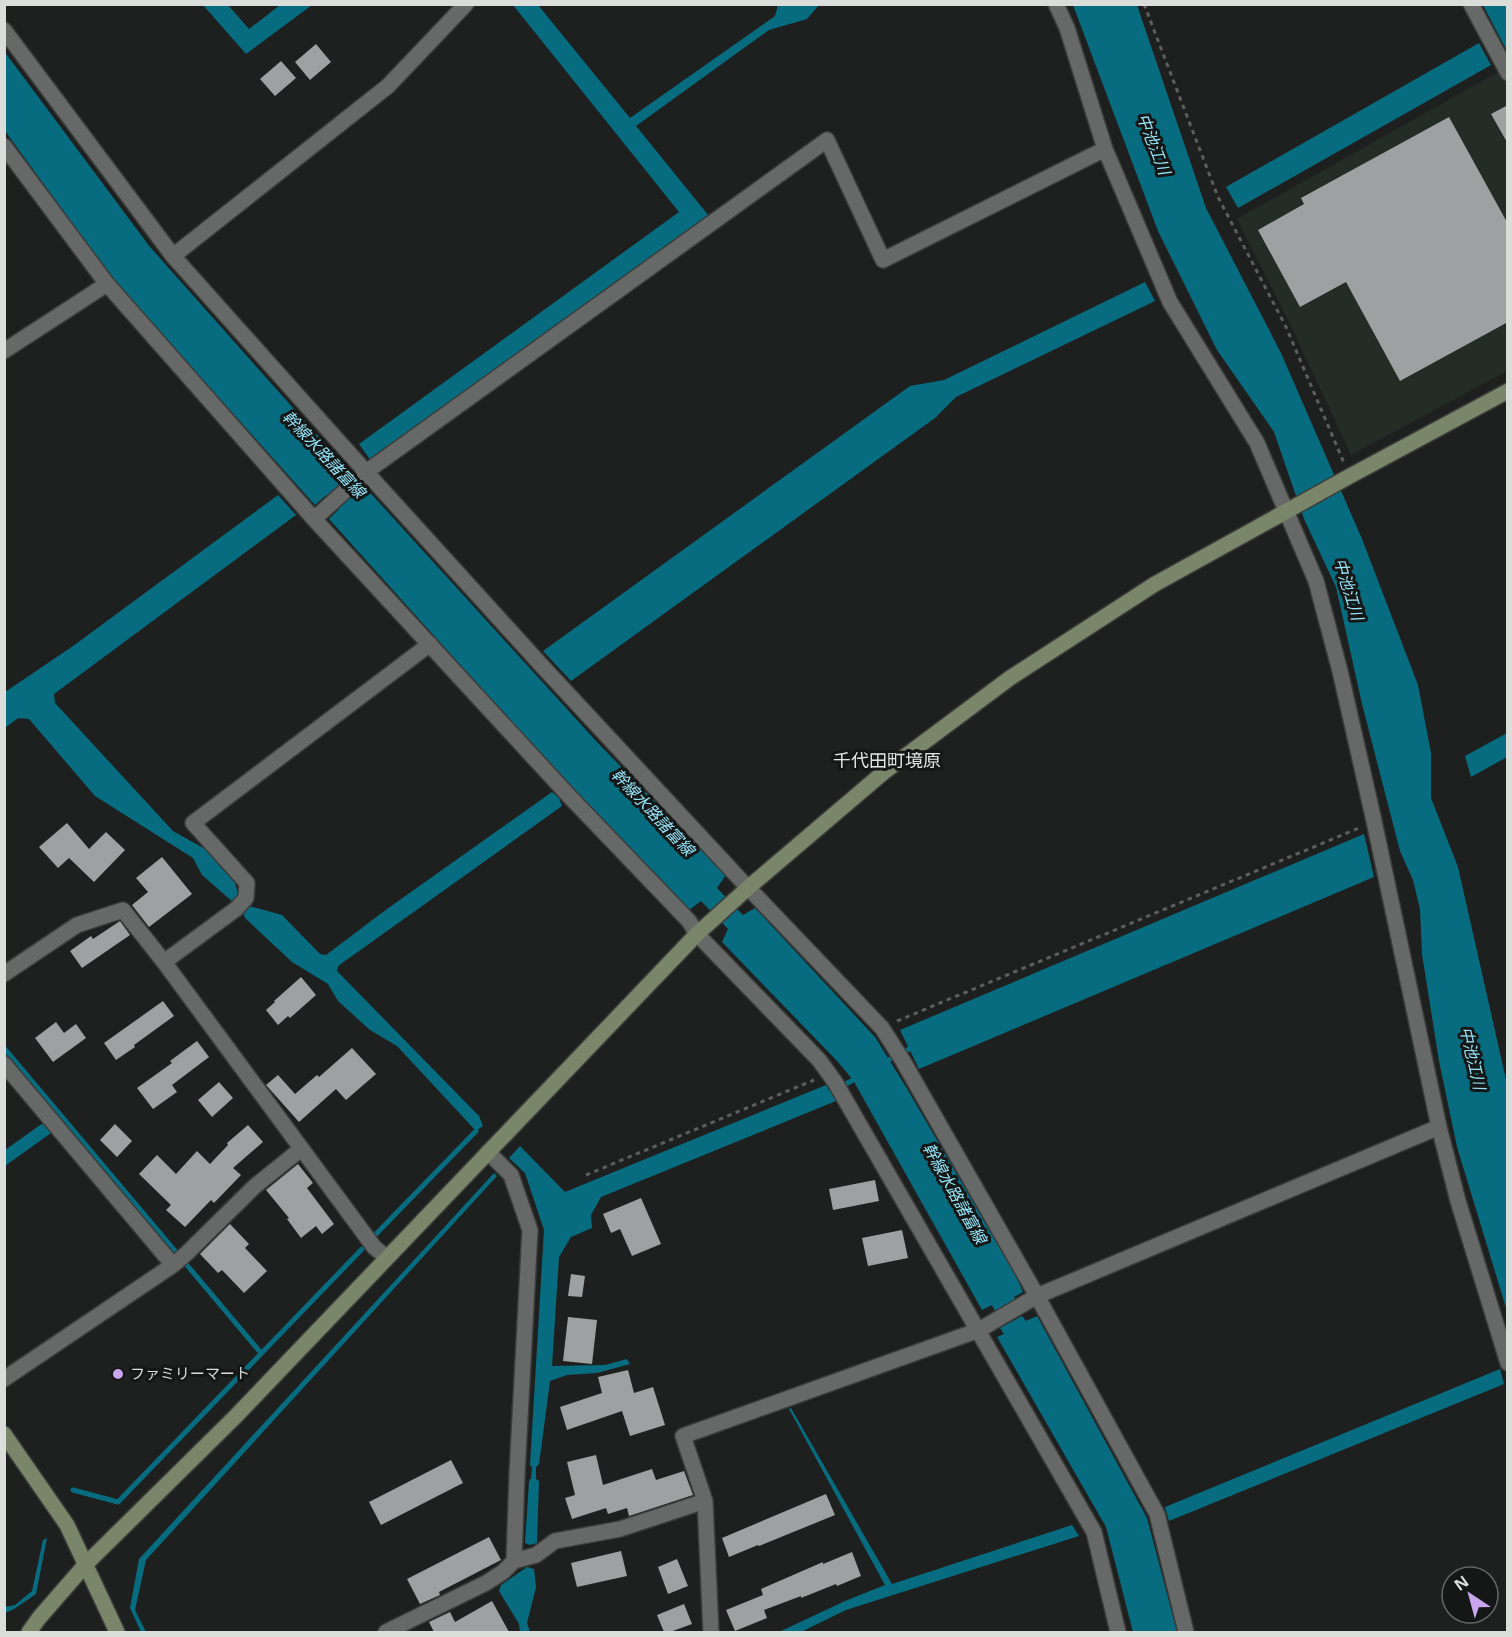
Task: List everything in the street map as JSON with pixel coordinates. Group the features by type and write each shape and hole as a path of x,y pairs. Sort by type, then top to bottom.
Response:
{"street":[{"path":"173,256 388,86 466,4"},
{"path":"1056,4 1067,28 1105,149 1170,302 1257,442 1316,581 1340,672 1374,821 1439,1127 1458,1201 1508,1363"},
{"path":"1471,4 1508,73"},
{"path":"4,30 173,256 543,667 882,1028 900,1055 1031,1300 1157,1514 1186,1632"},
{"path":"314,519 366,472 827,140 883,260 1105,149"},
{"path":"4,146 107,284 314,519 565,792 689,921 697,934 819,1060 835,1082 984,1327 1094,1532 1118,1632"},
{"path":"4,351 107,284"},
{"path":"29,1632 86,1564 236,1416 697,934 884,772 1010,678 1155,584 1508,391"},
{"path":"164,962 241,904 247,883 193,824 430,644"},
{"path":"4,974 77,925 123,910 164,962 374,1247 387,1258"},
{"path":"4,1064 173,1265"},
{"path":"711,1632 705,1501 683,1436 984,1327 1031,1300 1439,1127"},
{"path":"4,1379 173,1265 254,1187 301,1149"},
{"path":"488,1152 511,1175 530,1230 514,1561"},
{"path":"4,1434 67,1525 117,1632"},
{"path":"386,1632 486,1583 503,1572 514,1561 536,1555 555,1542 620,1528 705,1501"}],"path":[{"path":"1144,4 1218,197 1286,327 1350,476"},
{"path":"882,1028 1374,821"},
{"path":"586,1175 835,1082"}],"shaded area":[{"path":"1507,67 1507,371 1351,455 1289,322 1237,219"}],"water":[{"path":"203,5 228,5 249,29 280,5 312,5 246,54"},
{"path":"513,5 538,5 630,118 775,16 778,5 819,5 807,19 769,30 636,126 709,216 371,461 359,444 679,212"},
{"name":"中池江川","path":"1073,5 1137,5 1206,208 1281,353 1362,539 1418,685 1431,753 1431,798 1458,867 1507,1084 1507,1311 1457,1147 1439,1061 1422,954 1420,909 1413,880 1400,851 1362,704 1336,587 1304,519 1274,432 1217,350 1158,231"},
{"path":"1483,5 1507,5 1507,51"},
{"path":"1479,43 1491,65 1238,208 1226,187"},
{"name":"幹線水路諸富線","path":"4,51 150,247 350,472 341,482 354,496 365,487 597,742 726,875 717,888 743,915 755,908 875,1037 1015,1274 1023,1292 1014,1297 1016,1300 995,1311 992,1305 982,1310 853,1080 722,942 728,929 701,901 688,911 570,787 329,519 339,509 326,495 315,505 116,283 5,131"},
{"path":"1145,282 1155,301 956,397 935,418 571,681 543,651 910,386 944,380"},
{"path":"278,495 296,515 54,694 55,703 173,831 205,849 235,883 238,894 249,906 282,915 320,954 326,955 552,792 559,798 562,806 338,966 337,971 479,1116 483,1126 476,1131 397,1046 370,1030 338,1001 328,984 292,962 245,918 242,910 202,875 193,858 95,796 29,719 18,718 5,728 5,692 73,646"},
{"path":"1507,733 1507,757 1471,777 1465,756"},
{"path":"1364,834 1374,877 919,1069 900,1030"},
{"path":"826,1085 836,1101 601,1197 591,1215 592,1228 571,1237 559,1257 552,1366 605,1365 627,1359 630,1364 597,1373 567,1375 550,1381 539,1464 536,1467 536,1479 539,1481 537,1543 530,1545 525,1543 532,1467 530,1465 544,1230 525,1173 509,1158 520,1146 565,1192"},
{"path":"43,1123 51,1133 5,1166 5,1150"},
{"path":"494,1173 497,1176 146,1560 135,1610 146,1632 141,1632 130,1608 139,1559"},
{"path":"1022,1316 1026,1321 1037,1316 1147,1518 1177,1632 1133,1632 1106,1527 997,1337 1004,1334 1000,1328"},
{"path":"1500,1369 1504,1384 1169,1521 1165,1507"},
{"path":"791,1408 892,1584 1072,1525 1079,1536 846,1610 801,1632 779,1632 885,1585 789,1409"},
{"path":"47,1538 36,1594 5,1613 5,1607 15,1605 32,1591 43,1540"},
{"path":"527,1567 534,1569 536,1587 527,1623 530,1632 520,1632 519,1624 499,1591 501,1585"}],"building":[{"path":"316,44 331,62 310,80 295,62"},
{"path":"281,61 296,78 275,96 260,79"},
{"path":"1508,105 1508,144 1491,114"},
{"path":"1449,117 1508,224 1508,322 1400,381 1346,282 1300,307 1258,230 1304,204 1301,198"},
{"path":"67,823 89,849 106,832 125,850 94,882 69,858 58,868 39,847"},
{"path":"162,857 192,894 149,927 132,905 148,892 136,878"},
{"path":"120,921 130,935 82,968 70,951 91,936 93,939"},
{"path":"301,977 316,995 290,1018 288,1016 278,1025 266,1010"},
{"path":"163,1001 174,1016 116,1060 104,1043"},
{"path":"56,1022 64,1033 76,1024 86,1038 53,1062 35,1038"},
{"path":"197,1041 209,1057 172,1085 177,1092 153,1109 137,1088 172,1063 170,1061"},
{"path":"352,1048 376,1074 346,1100 336,1089 299,1122 266,1085 278,1075 295,1094 317,1075 319,1077"},
{"path":"219,1082 233,1098 212,1117 198,1100"},
{"path":"115,1124 132,1141 117,1157 100,1140"},
{"path":"248,1125 263,1142 233,1168 241,1175 214,1203 211,1200 185,1227 166,1210 171,1205 139,1174 157,1155 176,1174 197,1151 210,1164 228,1145 227,1143"},
{"path":"298,1164 313,1183 307,1188 334,1224 322,1234 316,1226 301,1238 287,1219 289,1218 266,1190"},
{"path":"875,1180 879,1201 833,1210 829,1189"},
{"path":"641,1198 661,1244 632,1256 620,1229 611,1233 603,1214"},
{"path":"230,1224 249,1244 245,1248 267,1271 244,1293 222,1270 218,1273 200,1254"},
{"path":"902,1230 908,1258 868,1266 862,1238"},
{"path":"571,1274 585,1276 582,1297 568,1296"},
{"path":"568,1317 597,1320 592,1364 563,1361"},
{"path":"628,1370 634,1393 653,1387 665,1425 630,1436 622,1411 567,1430 560,1407 602,1393 598,1377"},
{"path":"596,1455 603,1485 652,1469 656,1480 684,1471 693,1495 629,1516 627,1508 608,1514 606,1508 572,1519 565,1498 575,1495 567,1462"},
{"path":"451,1460 463,1483 381,1525 369,1502"},
{"path":"826,1494 835,1515 729,1557 722,1538"},
{"path":"489,1537 501,1560 420,1604 407,1579"},
{"path":"621,1551 627,1576 577,1587 571,1563"},
{"path":"852,1552 861,1576 764,1610 767,1618 735,1631 726,1610 763,1595 761,1589"},
{"path":"677,1559 688,1586 668,1594 658,1567"},
{"path":"492,1601 509,1632 434,1632 429,1622 450,1612 455,1622"},
{"path":"684,1604 692,1624 664,1632 657,1615"}],"waterway":[{"path":"4,1048 261,1353"},
{"path":"890,1059 909,1049"},
{"path":"830,1093 853,1080"},
{"path":"376,1234 476,1131"},
{"path":"73,1490 118,1502 362,1249"}],"place":[{"name":"ファミリーマート","path":"118,1374"}],"district":[{"name":"千代田町境原","path":"887,761"}]}
